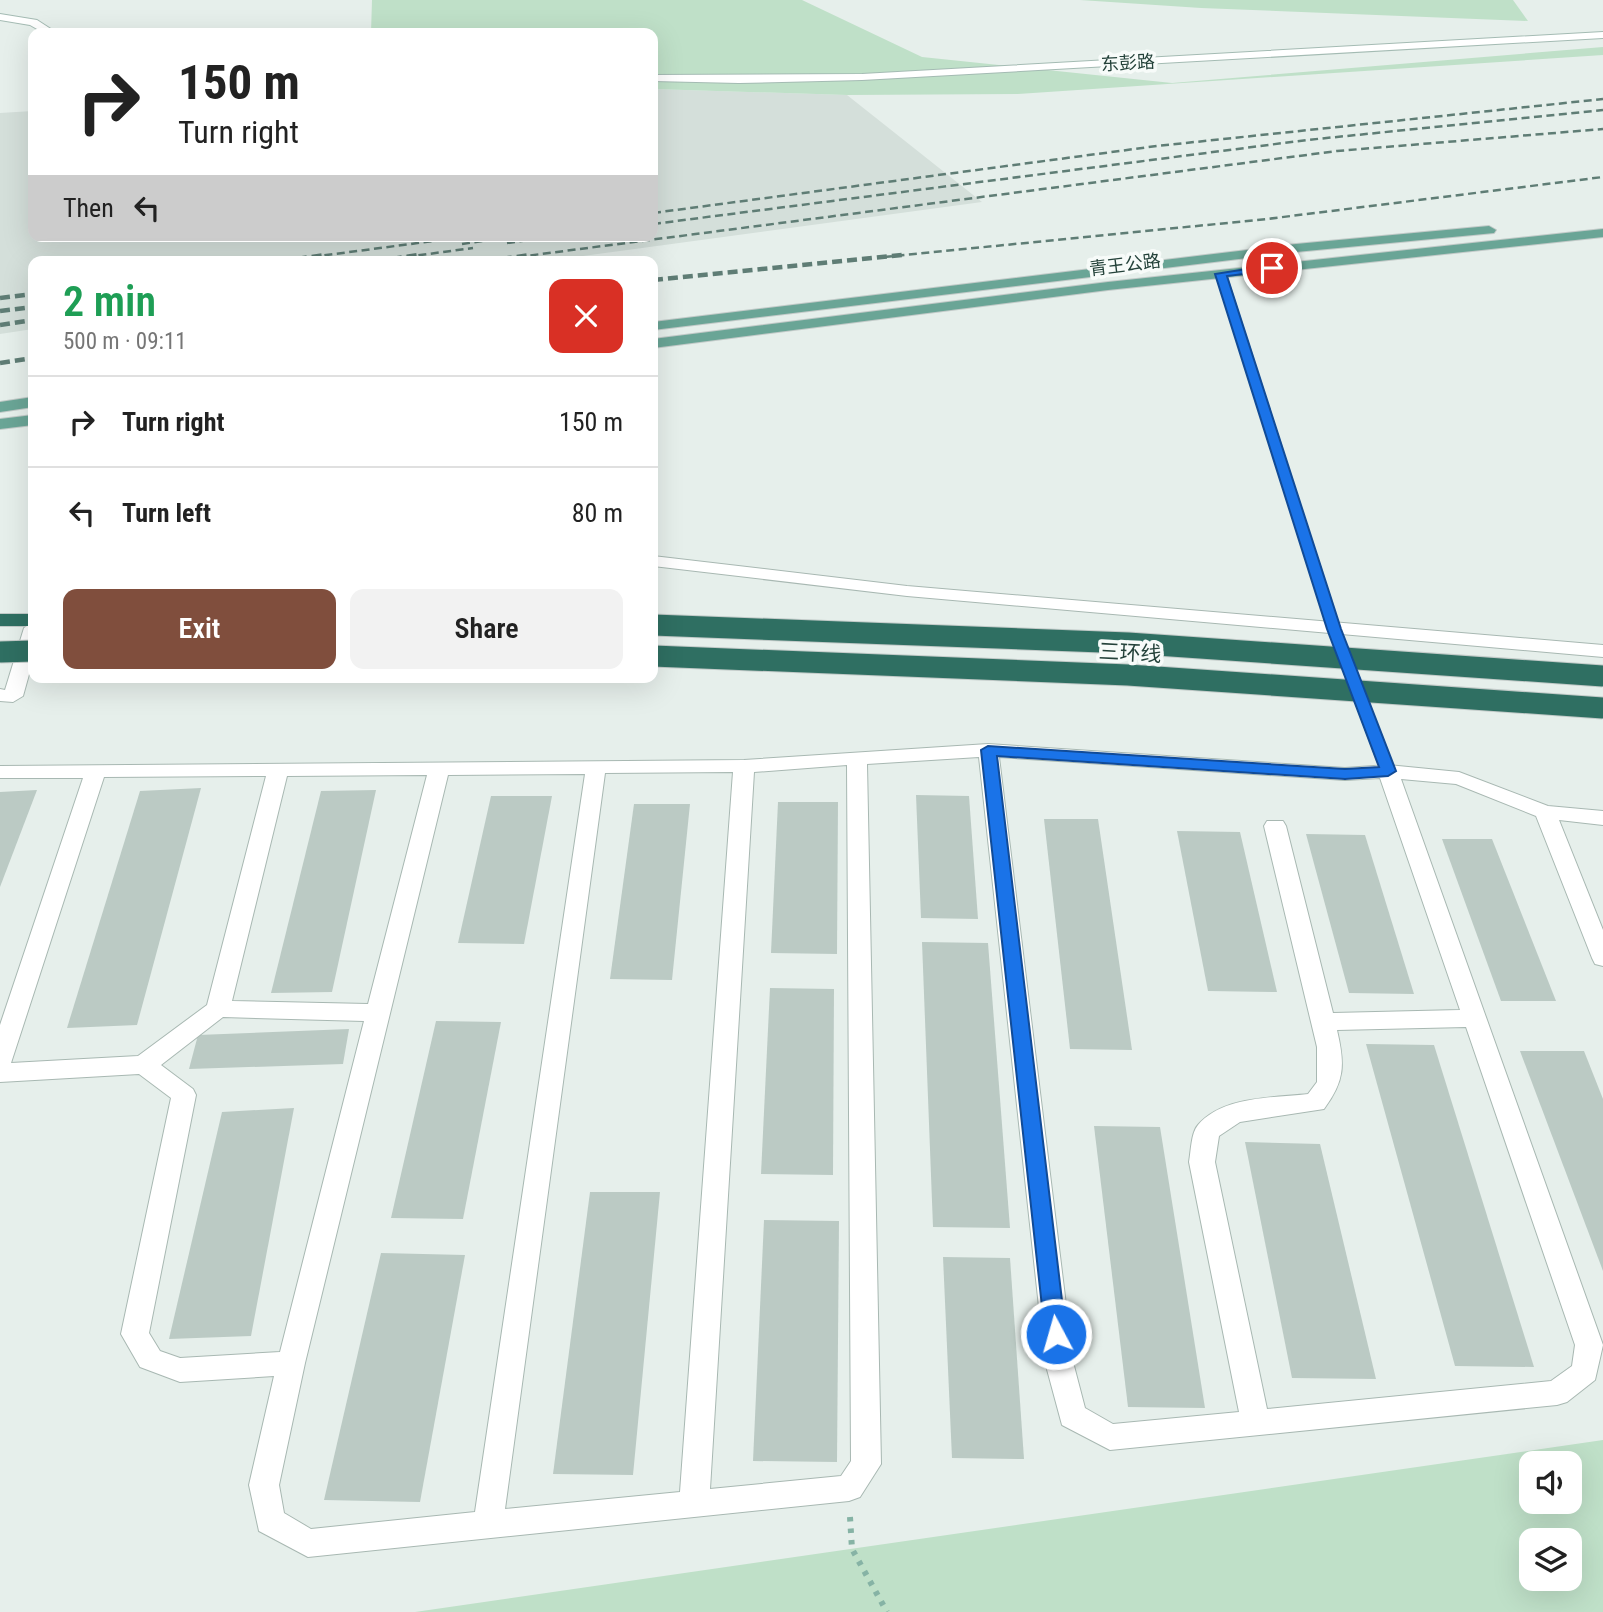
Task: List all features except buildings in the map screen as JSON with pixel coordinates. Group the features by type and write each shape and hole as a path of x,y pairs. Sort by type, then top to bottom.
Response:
{"highway":[{"path":"0,620 28,620"},
{"name":"三环线","path":"658,625 967,634 1438,661 1603,676"},
{"path":"0,652 28,651"},
{"name":"三环线","path":"658,656 961,666 1441,693 1603,708"}],"main road":[{"name":"青王公路","path":"658,325 1296,248 1603,220"},
{"name":"青王公路","path":"658,343 1221,274 1603,233"},
{"path":"0,407 28,403"},
{"path":"0,424 28,421"}],"street":[{"path":"0,17 33,22 43,28"},
{"name":"东彭路","path":"658,78 739,80 862,77 1603,35"},
{"path":"658,562 907,591 1603,651"},
{"path":"0,695 13,696 28,645"},
{"path":"988,750 1059,1362 1072,1416 1110,1437 1557,1393 1585,1372 1589,1345 1388,771"},
{"path":"0,772 744,766 988,750 1345,774 1388,771 1459,778 1545,811 1603,818"},
{"path":"439,768 290,1363 264,1485 270,1521 308,1542 849,1488 866,1464 857,758"},
{"path":"694,1504 744,766"},
{"path":"488,1525 596,767"},
{"path":"218,1009 278,770"},
{"path":"0,1061 96,771"},
{"path":"1545,811 1603,958"},
{"path":"1255,1422 1202,1162 1207,1130 1234,1113 1315,1102 1329,1084 1329,1046 1275,826"},
{"path":"0,1073 144,1065 218,1009 378,1013"},
{"path":"1323,1022 1475,1018"},
{"path":"144,1065 184,1095 135,1334 149,1359 180,1370 290,1363"}],"lane":[{"path":"1221,274 1334,629 1388,771"}],"path":[{"path":"849,1488 852,1549 887,1612"}],"shaded area":[{"path":"658,89 847,95 982,202 583,256 28,256 28,330 0,334 0,113 28,111 28,242 658,242"}],"green space":[{"path":"372,0 802,0 922,57 1172,83 1603,47 1603,55 1018,94 847,95 658,89 658,28 371,28"},
{"path":"1080,0 1513,0 1528,21 1201,8"},
{"path":"1603,1440 1603,1612 415,1612 1519,1452 1519,1514 1582,1514 1582,1451 1527,1451"}],"railway":[{"path":"658,212 1157,146 1603,99"},
{"path":"658,223 1307,140 1603,110"},
{"path":"658,239 1337,151 1603,129"},
{"path":"884,257 1267,219 1603,177"},
{"path":"320,256 426,242"},
{"path":"462,244 476,242"},
{"path":"507,243 514,242"},
{"path":"526,256 634,242"},
{"path":"413,256 473,248"},
{"path":"318,256 325,255"},
{"path":"412,256 419,255"},
{"path":"524,256 531,255"},
{"path":"658,279 902,255"},
{"path":"0,298 28,295"},
{"path":"0,311 28,308"},
{"path":"0,325 28,321"},
{"path":"0,363 28,359"}],"route":[{"path":"1056,1334 988,750 1345,774 1388,771 1334,629 1221,274 1272,268"}]}
